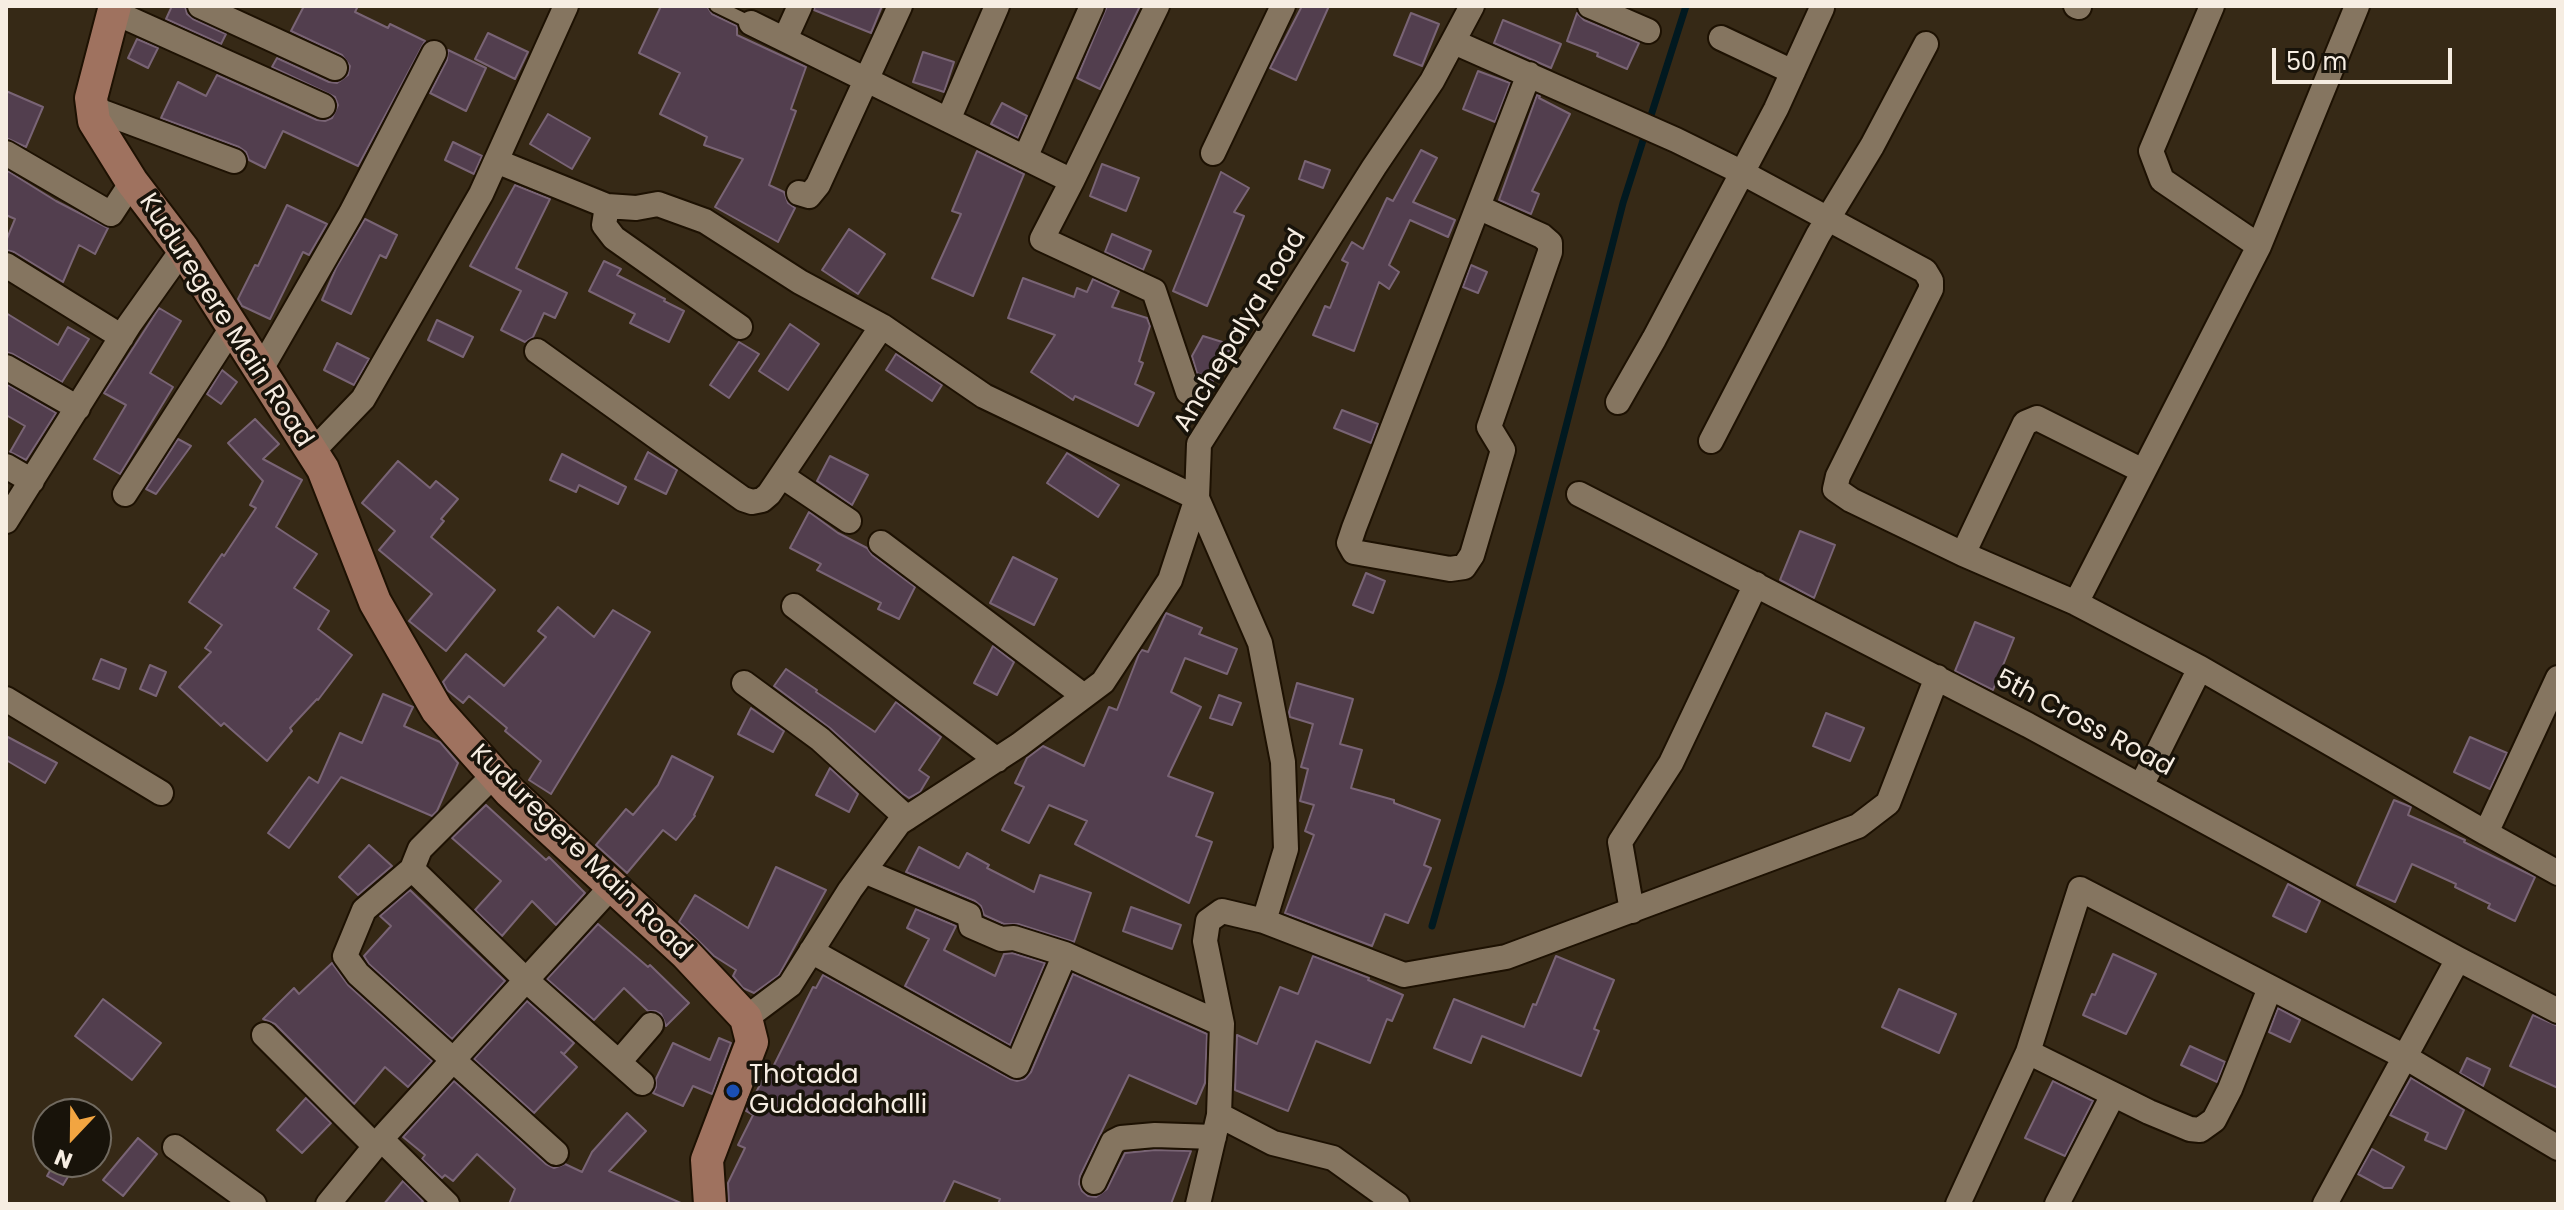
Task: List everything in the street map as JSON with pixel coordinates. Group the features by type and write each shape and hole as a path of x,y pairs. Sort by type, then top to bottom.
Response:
{"street":[{"path":"200,6 335,68"},
{"path":"312,452 363,399 481,194 566,6"},
{"path":"785,39 800,6"},
{"path":"799,193 809,196 815,191 900,6"},
{"path":"948,120 997,6"},
{"path":"1025,158 1092,6"},
{"path":"1157,6 1042,239 1154,291 1188,392"},
{"path":"1213,153 1283,6"},
{"name":"Anchepalya Road","path":"746,1018 790,985 899,823 997,760 1103,682 1170,580 1197,498 1199,444 1432,81 1472,6"},
{"path":"1590,6 1648,31"},
{"path":"2212,6 2151,151 2162,180 2259,246"},
{"path":"2076,603 2259,246 2357,6"},
{"path":"1618,402 1793,72 1822,8"},
{"path":"234,161 92,108 91,98 114,9 323,106"},
{"path":"751,23 1072,181"},
{"path":"1721,38 1793,72"},
{"path":"1454,42 1676,140 1925,271 1931,281 1931,289 1838,476 1835,489 1865,508 2076,603 2200,668 2558,873"},
{"path":"1711,441 1818,235 1926,44"},
{"path":"260,371 351,213 434,53"},
{"path":"1478,207 1542,236 1550,243 1550,252 1489,427 1503,450 1472,555 1464,567 1450,569 1354,552 1349,543 1354,528 1529,74"},
{"name":"Kuduregere Main Road","path":"92,108 94,121 132,182 183,249 323,469 375,602 437,710 510,792 686,954 746,1018"},
{"path":"6,153 111,214 132,182"},
{"path":"496,161 607,206 636,208 658,204 705,221 800,282 882,326 984,396 1197,498 1260,643 1283,762 1286,849 1264,921"},
{"path":"607,206 604,225 614,238 740,327"},
{"path":"6,521 122,337 183,249"},
{"path":"6,265 122,337"},
{"path":"125,494 233,326"},
{"path":"537,351 743,499 752,502 762,500 782,476 882,326"},
{"path":"6,367 78,408"},
{"path":"1963,554 2025,423 2037,418 2143,471"},
{"path":"6,466 32,481"},
{"path":"782,476 849,521"},
{"name":"5th Cross Road","path":"1579,494 1937,677 2558,1011"},
{"path":"881,543 1084,696"},
{"path":"1632,911 1620,842 1671,763 1756,584"},
{"path":"794,606 997,760"},
{"path":"2141,786 2200,668"},
{"path":"1198,1204 1216,1126 1222,1024 1205,941 1208,921 1222,911 1264,921 1404,975 1506,957 1858,826 1888,803 1937,677"},
{"path":"2486,833 2558,678"},
{"path":"744,683 820,739 907,818"},
{"path":"6,699 161,793"},
{"path":"495,774 420,849 412,869 364,910 345,956 358,974 556,1153"},
{"path":"412,869 526,980 642,1083"},
{"path":"864,871 969,915 971,926 1001,939 1014,938 1065,954 1222,1024"},
{"path":"328,1204 378,1143 612,886"},
{"path":"1958,1204 2028,1052 2080,889 2405,1057 2558,1148"},
{"path":"811,951 1017,1066 1065,954"},
{"path":"2325,1204 2458,959"},
{"path":"2028,1052 2113,1095 2190,1129 2200,1130 2214,1120 2230,1089 2270,988"},
{"path":"710,1204 707,1160 752,1042 746,1018"},
{"path":"619,1062 651,1025"},
{"path":"264,1035 447,1204"},
{"path":"2057,1204 2113,1095"},
{"path":"1094,1182 1113,1142 1121,1138 1216,1126 1333,1158 1397,1204"},
{"path":"175,1147 254,1204"}],"lane":[{"path":"716,6 751,23"}],"building":[{"path":"172,6 185,6 187,14 193,19 226,34 221,44 166,19"},
{"path":"304,6 358,6 355,12 425,41 358,166 283,131 265,168 249,160 246,152 239,147 161,118 178,82 206,96 217,75 317,120 332,118 338,105 335,97 272,67 277,58 329,82 337,83 348,75 350,66 342,55 291,31"},
{"path":"661,6 707,6 712,14 737,26 737,35 806,67 791,109 796,111 769,185 784,192 788,203 795,208 778,242 715,207 743,159 704,145 707,137 660,114 680,73 639,53"},
{"path":"815,6 882,6 871,33 814,10"},
{"path":"1107,6 1140,6 1100,89 1077,78"},
{"path":"1302,6 1329,6 1296,80 1270,68"},
{"path":"1411,13 1439,24 1422,66 1394,55"},
{"path":"1577,13 1584,20 1639,43 1627,69 1567,41"},
{"path":"1503,20 1561,44 1551,68 1494,43"},
{"path":"488,33 528,52 515,79 475,59"},
{"path":"137,39 158,48 148,68 128,58"},
{"path":"448,50 486,68 466,111 430,93 447,60"},
{"path":"923,52 954,62 944,92 913,82"},
{"path":"1478,71 1510,83 1495,122 1463,109"},
{"path":"6,91 43,107 26,147 6,138"},
{"path":"1537,95 1570,114 1532,191 1539,194 1531,214 1499,200"},
{"path":"1002,103 1027,116 1018,138 991,124"},
{"path":"548,114 590,138 572,169 530,144"},
{"path":"453,142 482,156 474,174 445,160"},
{"path":"1421,150 1437,158 1413,202 1455,220 1448,237 1410,220 1389,265 1399,272 1389,289 1379,282 1354,351 1313,335 1325,306 1330,308 1348,263 1342,260 1352,242 1363,249 1387,198 1393,201"},
{"path":"977,151 1024,174 973,296 932,278 961,214 952,211"},
{"path":"1305,161 1330,170 1323,188 1299,179"},
{"path":"1102,164 1139,178 1126,211 1090,196"},
{"path":"6,170 108,228 95,254 79,245 63,282 6,250 6,241 15,219 6,215"},
{"path":"1221,172 1249,188 1234,212 1244,216 1207,306 1173,291"},
{"path":"515,185 550,199 516,268 567,293 555,318 544,313 533,337 525,342 501,330 521,291 470,266"},
{"path":"287,205 327,224 309,255 303,252 270,319 242,306 238,299 255,265 258,266"},
{"path":"365,219 397,235 386,258 380,255 351,314 322,300 336,268"},
{"path":"849,229 885,254 858,294 822,270"},
{"path":"1112,234 1151,251 1143,270 1105,252"},
{"path":"604,261 621,269 617,275 684,311 669,342 630,323 635,314 589,291"},
{"path":"1471,265 1487,272 1478,293 1463,287"},
{"path":"1023,278 1074,297 1077,288 1087,292 1093,279 1119,291 1112,307 1147,318 1150,326 1139,361 1143,363 1135,384 1154,393 1138,426 1075,396 1073,400 1031,372 1055,335 1008,318"},
{"path":"159,308 181,321 150,373 173,387 120,474 94,459 126,405 104,393"},
{"path":"6,313 58,345 68,327 89,339 62,382 6,352"},
{"path":"437,320 473,337 463,357 428,340"},
{"path":"790,324 819,344 788,390 759,371"},
{"path":"1203,336 1232,345 1213,381 1197,373 1192,356"},
{"path":"739,342 759,354 729,398 710,385"},
{"path":"337,343 369,359 354,385 324,370"},
{"path":"896,354 942,385 932,401 886,370"},
{"path":"222,370 237,382 221,404 207,394"},
{"path":"6,384 56,413 26,460 10,452 25,426 6,415"},
{"path":"1342,410 1378,424 1371,443 1334,428"},
{"path":"255,419 279,444 263,459 302,480 276,527 317,554 294,588 329,611 318,629 352,655 318,700 290,728 292,731 267,761 224,723 221,726 179,687 211,652 205,648 222,625 189,602 256,508 250,505 263,481 228,443"},
{"path":"178,439 191,446 156,494 146,489"},
{"path":"648,452 677,470 666,494 635,479"},
{"path":"1067,453 1119,485 1098,517 1047,483"},
{"path":"562,454 626,487 618,504 579,485 576,492 550,480"},
{"path":"830,456 868,475 852,505 817,481"},
{"path":"398,461 430,488 436,481 458,499 431,537 495,590 446,651 409,621 432,594 379,550 395,531 362,503"},
{"path":"809,512 838,533 867,548 915,587 899,619 878,609 881,603 817,570 821,564 790,548"},
{"path":"1800,531 1835,545 1814,598 1780,580"},
{"path":"1013,557 1057,579 1034,625 990,603"},
{"path":"1366,573 1385,581 1373,613 1353,605"},
{"path":"558,607 594,637 613,610 650,632 551,794 529,780 541,761 469,696 463,703 447,690 443,682 466,654 504,686 546,637 538,631"},
{"path":"1166,613 1202,628 1199,634 1237,649 1227,674 1185,658 1171,692 1201,707 1168,776 1213,793 1196,836 1212,842 1189,903 1075,844 1087,821 1049,805 1029,843 1002,830 1024,787 1015,783 1027,758 1043,746 1084,766 1109,707 1117,710 1139,654 1142,650 1148,652"},
{"path":"1975,622 2014,638 1993,690 1955,671"},
{"path":"993,646 1014,662 997,695 974,683"},
{"path":"101,659 126,669 119,689 93,679"},
{"path":"150,665 166,672 156,696 140,689"},
{"path":"786,669 875,732 896,702 941,737 919,770 929,777 920,792 909,798 903,794 830,728 774,686"},
{"path":"1297,683 1353,699 1340,744 1362,750 1351,788 1394,800 1394,803 1440,820 1424,865 1431,868 1408,923 1385,914 1372,946 1285,913 1314,835 1305,831 1314,805 1300,801 1308,769 1301,767 1313,724 1290,717"},
{"path":"383,694 413,707 404,726 440,742 458,763 437,811 432,816 341,777 289,848 268,833 309,777 318,783 340,733 362,743"},
{"path":"1219,695 1241,703 1232,725 1210,718"},
{"path":"751,708 784,731 773,752 738,734"},
{"path":"1826,713 1864,728 1850,761 1813,746"},
{"path":"6,736 57,763 45,783 6,760"},
{"path":"2470,737 2507,753 2490,789 2454,772"},
{"path":"672,756 713,777 695,816 676,840 663,830 627,873 596,845 626,809 633,815 658,785"},
{"path":"830,768 858,794 849,812 816,795"},
{"path":"2394,800 2411,807 2408,815 2465,840 2535,877 2515,921 2488,908 2490,904 2455,887 2456,884 2412,864 2395,902 2357,885"},
{"path":"486,805 546,860 549,857 585,893 556,925 532,901 502,936 475,910 501,881 452,838"},
{"path":"369,845 392,866 358,895 339,877"},
{"path":"919,847 959,868 967,853 989,865 987,868 1034,892 1040,875 1091,893 1074,942 1018,924 1004,924 984,915 975,901 906,872"},
{"path":"776,867 826,890 779,975 754,993 743,988 733,976 736,970 714,956 679,922 695,895 748,928"},
{"path":"2288,884 2320,901 2306,932 2273,916"},
{"path":"410,890 505,981 452,1039 364,956 391,926 380,916"},
{"path":"1131,907 1181,925 1172,949 1123,931"},
{"path":"916,909 956,926 944,950 995,976 1004,954 1012,953 1045,963 1010,1045 905,986 929,939 907,928"},
{"path":"598,924 648,967 650,965 689,1003 666,1026 661,1014 648,1011 624,988 594,1020 547,979"},
{"path":"2113,954 2156,974 2126,1034 2083,1015"},
{"path":"1313,956 1403,995 1392,1021 1387,1019 1370,1063 1316,1041 1288,1111 1235,1090 1237,1035 1257,1044 1280,987 1298,994"},
{"path":"1556,956 1614,980 1594,1029 1599,1031 1581,1076 1482,1036 1471,1063 1434,1048 1454,999 1524,1027"},
{"path":"332,963 348,985 432,1061 408,1087 385,1067 354,1104 275,1024 263,1019 294,988 299,994"},
{"path":"1073,974 1207,1034 1205,1083 1196,1104 1129,1075 1080,1176 1082,1191 1096,1197 1107,1189 1125,1153 1191,1151 1171,1204 998,1204 1000,1199 954,1181 943,1204 729,1204 728,1183 745,1148 738,1145 753,1115 746,1111 769,1068 772,1069 813,987 816,988 823,975 1017,1081 1025,1079 1031,1072"},
{"path":"1899,989 1956,1014 1939,1053 1882,1027"},
{"path":"103,999 161,1043 132,1080 75,1036"},
{"path":"527,1001 574,1043 564,1054 561,1052 577,1067 534,1113 474,1059"},
{"path":"2278,1008 2300,1020 2290,1042 2269,1032"},
{"path":"2533,1015 2558,1026 2558,1088 2510,1066"},
{"path":"719,1038 731,1043 712,1094 693,1086 683,1106 653,1093 656,1079 673,1043 710,1060"},
{"path":"2190,1046 2225,1062 2217,1082 2181,1065"},
{"path":"2467,1058 2490,1069 2483,1086 2460,1073"},
{"path":"2411,1078 2464,1110 2446,1149 2425,1140 2428,1133 2390,1115"},
{"path":"454,1081 554,1168 565,1164 582,1172 592,1152 627,1113 646,1131 609,1171 683,1204 509,1204 515,1189 477,1154 453,1181 445,1175 442,1178 422,1159 425,1155 403,1137"},
{"path":"2053,1081 2093,1101 2065,1156 2025,1138"},
{"path":"306,1098 331,1123 302,1153 277,1130"},
{"path":"138,1138 157,1154 123,1196 103,1180 112,1178 112,1169"},
{"path":"2372,1149 2404,1167 2392,1188 2384,1188 2358,1174"},
{"path":"51,1178 67,1178 63,1185"},
{"path":"403,1181 423,1201 420,1204 384,1204"}],"waterway":[{"path":"1432,926 1501,681 1623,203 1686,6"}],"place":[{"name":"Thotada Guddadahalli","path":"733,1091"}]}
